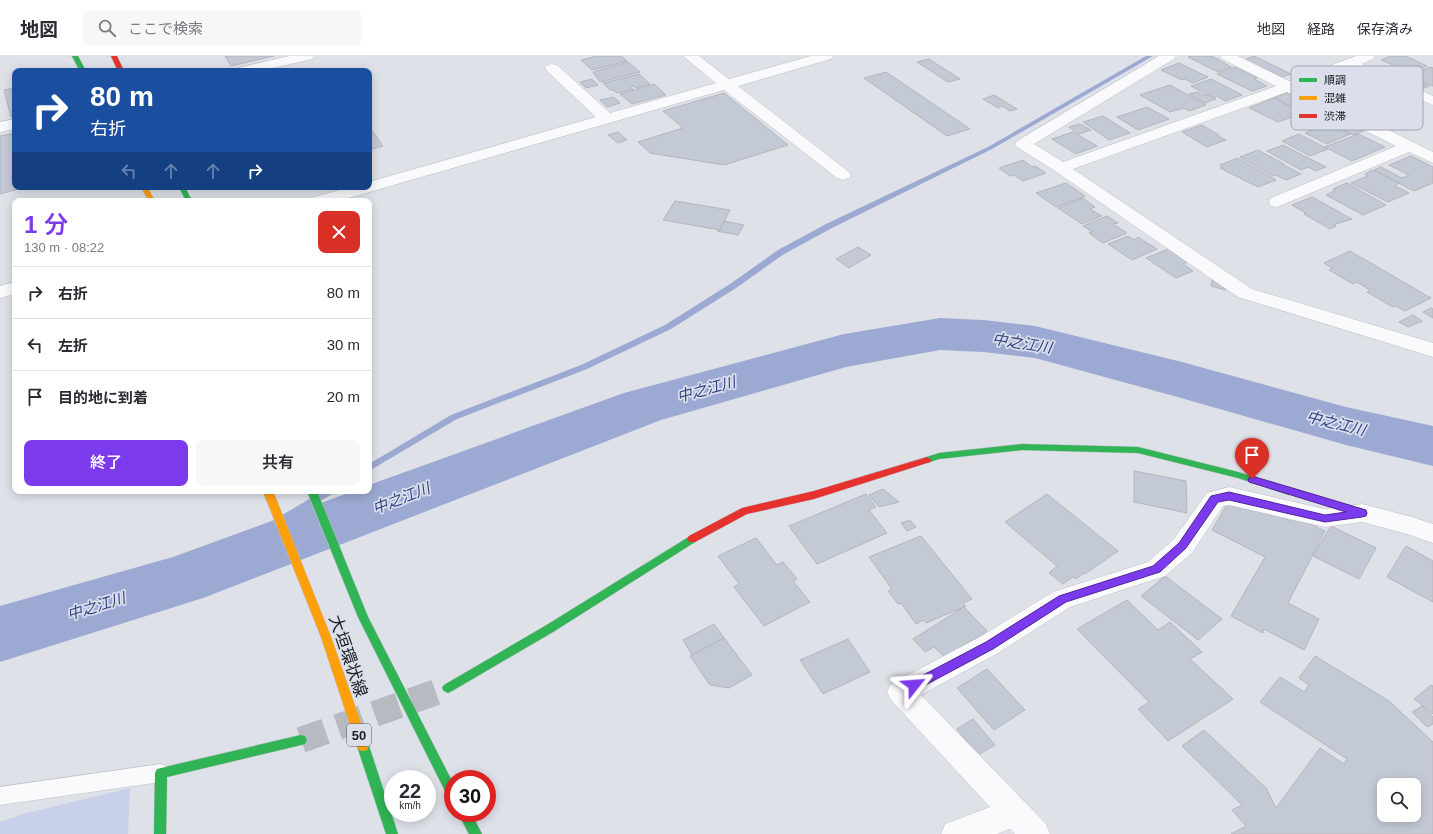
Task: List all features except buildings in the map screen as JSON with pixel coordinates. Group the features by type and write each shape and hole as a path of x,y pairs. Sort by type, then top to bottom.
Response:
{"street":[{"path":"75,56 81,68"},
{"path":"114,56 120,68"},
{"path":"256,68 307,56"},
{"path":"690,56 844,176"},
{"path":"372,186 826,56"},
{"path":"1170,56 1023,144 1061,168 1245,293 1433,350"},
{"path":"1227,56 1291,86"},
{"path":"1344,66 1366,56"},
{"path":"1350,64 1354,66"},
{"path":"552,68 607,119"},
{"path":"1061,168 1291,84"},
{"path":"1423,97 1433,101"},
{"path":"0,127 12,125"},
{"path":"1378,130 1433,158"},
{"path":"1277,202 1410,146"},
{"path":"330,198 358,190"},
{"path":"0,292 12,289"},
{"path":"448,688 549,629 690,540 745,511 814,494 939,456 1022,447 1138,450 1238,475 1362,513 1412,526 1433,534"},
{"name":"大垣環状線","path":"269,494 326,637 392,834"},
{"name":"大垣環状線","path":"313,494 363,617 444,777"},
{"path":"1035,834 901,692 989,645 1062,599 1156,569 1183,546 1215,499 1229,496 1325,518 1362,513"},
{"path":"160,834 161,774 301,740"},
{"path":"956,834 1015,813"},
{"path":"469,822 476,834"}],"lane":[{"path":"0,796 161,774"}],"shaded area":[{"path":"130,788 128,834 0,834 0,822 23,814"}],"waterway":[{"path":"372,466 454,417 584,367 668,327 733,286 781,252 829,226 990,148 1150,56"},
{"name":"中之江川","path":"0,634 181,580 643,406 844,351 940,334 983,336 1035,342 1182,380 1346,426 1433,446"},
{"path":"181,580 326,494"}],"tunnel":[{"path":"301,740 448,688"}],"traffic: fast":[{"path":"75,56 81,68"},
{"path":"184,190 188,198"},
{"path":"927,460 939,456 1022,447 1138,450 1238,475 1289,491"},
{"path":"313,494 363,617 444,777"},
{"path":"448,688 549,629 692,539"},
{"path":"160,834 161,773 301,740"},
{"path":"363,746 392,834"},
{"path":"469,822 476,834"}],"traffic: slow":[{"path":"146,190 150,198"},
{"path":"1289,491 1362,513"},
{"path":"269,494 326,637 363,746"}],"traffic: jam":[{"path":"114,56 120,68"},
{"path":"692,539 745,511 814,495 927,460"}],"route":[{"path":"914,685 989,645 1062,599 1156,569 1183,546 1215,499 1229,496 1325,518 1362,513 1252,479"}]}
